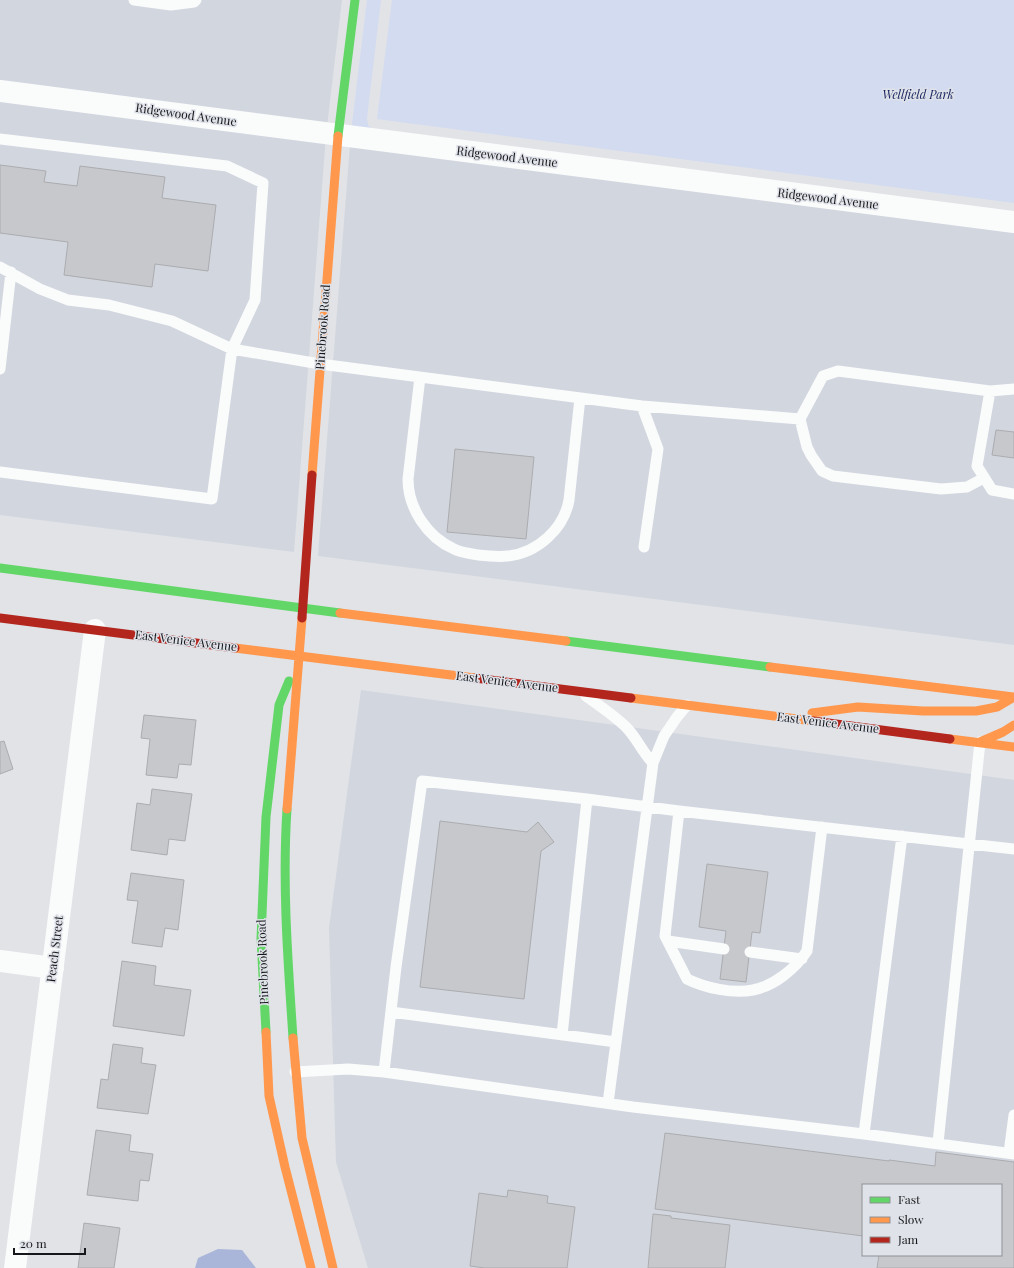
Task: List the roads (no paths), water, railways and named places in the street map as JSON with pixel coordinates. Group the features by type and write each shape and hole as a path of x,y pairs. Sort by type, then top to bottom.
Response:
{"main road":[{"name":"Pinebrook Road","path":"333,1268 302,1138 284,938 285,840 338,135 355,0"},
{"path":"0,568 302,608 1014,697"},
{"name":"East Venice Avenue","path":"0,618 1014,747"},
{"name":"Pinebrook Road","path":"298,655 279,706 278,713 266,817 264,939 269,1096 285,1167 312,1268"},
{"path":"783,717 858,707 923,711 976,711 997,707 1014,697"},
{"path":"980,742 1003,732 1014,725"}],"street":[{"name":"Ridgewood Avenue","path":"0,91 1014,222"},
{"name":"Peach Street","path":"15,1268 95,630"},
{"path":"0,961 53,968"}],"lane":[{"path":"134,0 171,5 194,2 196,0"},
{"path":"0,139 227,166 263,184 255,300 232,349 212,499 0,472"},
{"path":"0,267 12,272 40,289 68,300 109,305 172,321 232,349 320,364 642,406 800,419"},
{"path":"0,369 12,272"},
{"path":"984,478 966,487 941,489 833,476 822,471 811,456 807,447 800,419 823,376 838,371 990,391 1014,389"},
{"path":"420,377 408,479 408,490 414,510 419,519 434,535 454,549 482,556 509,556 519,554 540,544 561,523 567,508 580,398"},
{"path":"990,391 977,466 992,490 1014,494"},
{"path":"642,406 658,449 644,548"},
{"path":"580,691 626,727 644,753 653,763"},
{"path":"608,1102 653,763 664,736 687,705"},
{"path":"938,1143 968,844 980,742"},
{"path":"384,1072 401,928 422,781 1014,849"},
{"path":"562,1035 587,799"},
{"path":"679,811 666,936 687,979 705,987 724,990 753,990 767,985 789,971 807,951 822,827"},
{"path":"864,1134 902,836"},
{"path":"668,941 724,949"},
{"path":"750,952 802,958"},
{"path":"391,1012 616,1042"},
{"path":"295,1072 348,1069 384,1072 608,1102 633,1107 938,1143 1011,1154 1014,1115"}],"water":[{"path":"218,1249 242,1250 256,1268 195,1268 198,1258"}],"park label":[{"name":"Wellfield Park","path":"918,95"}]}
